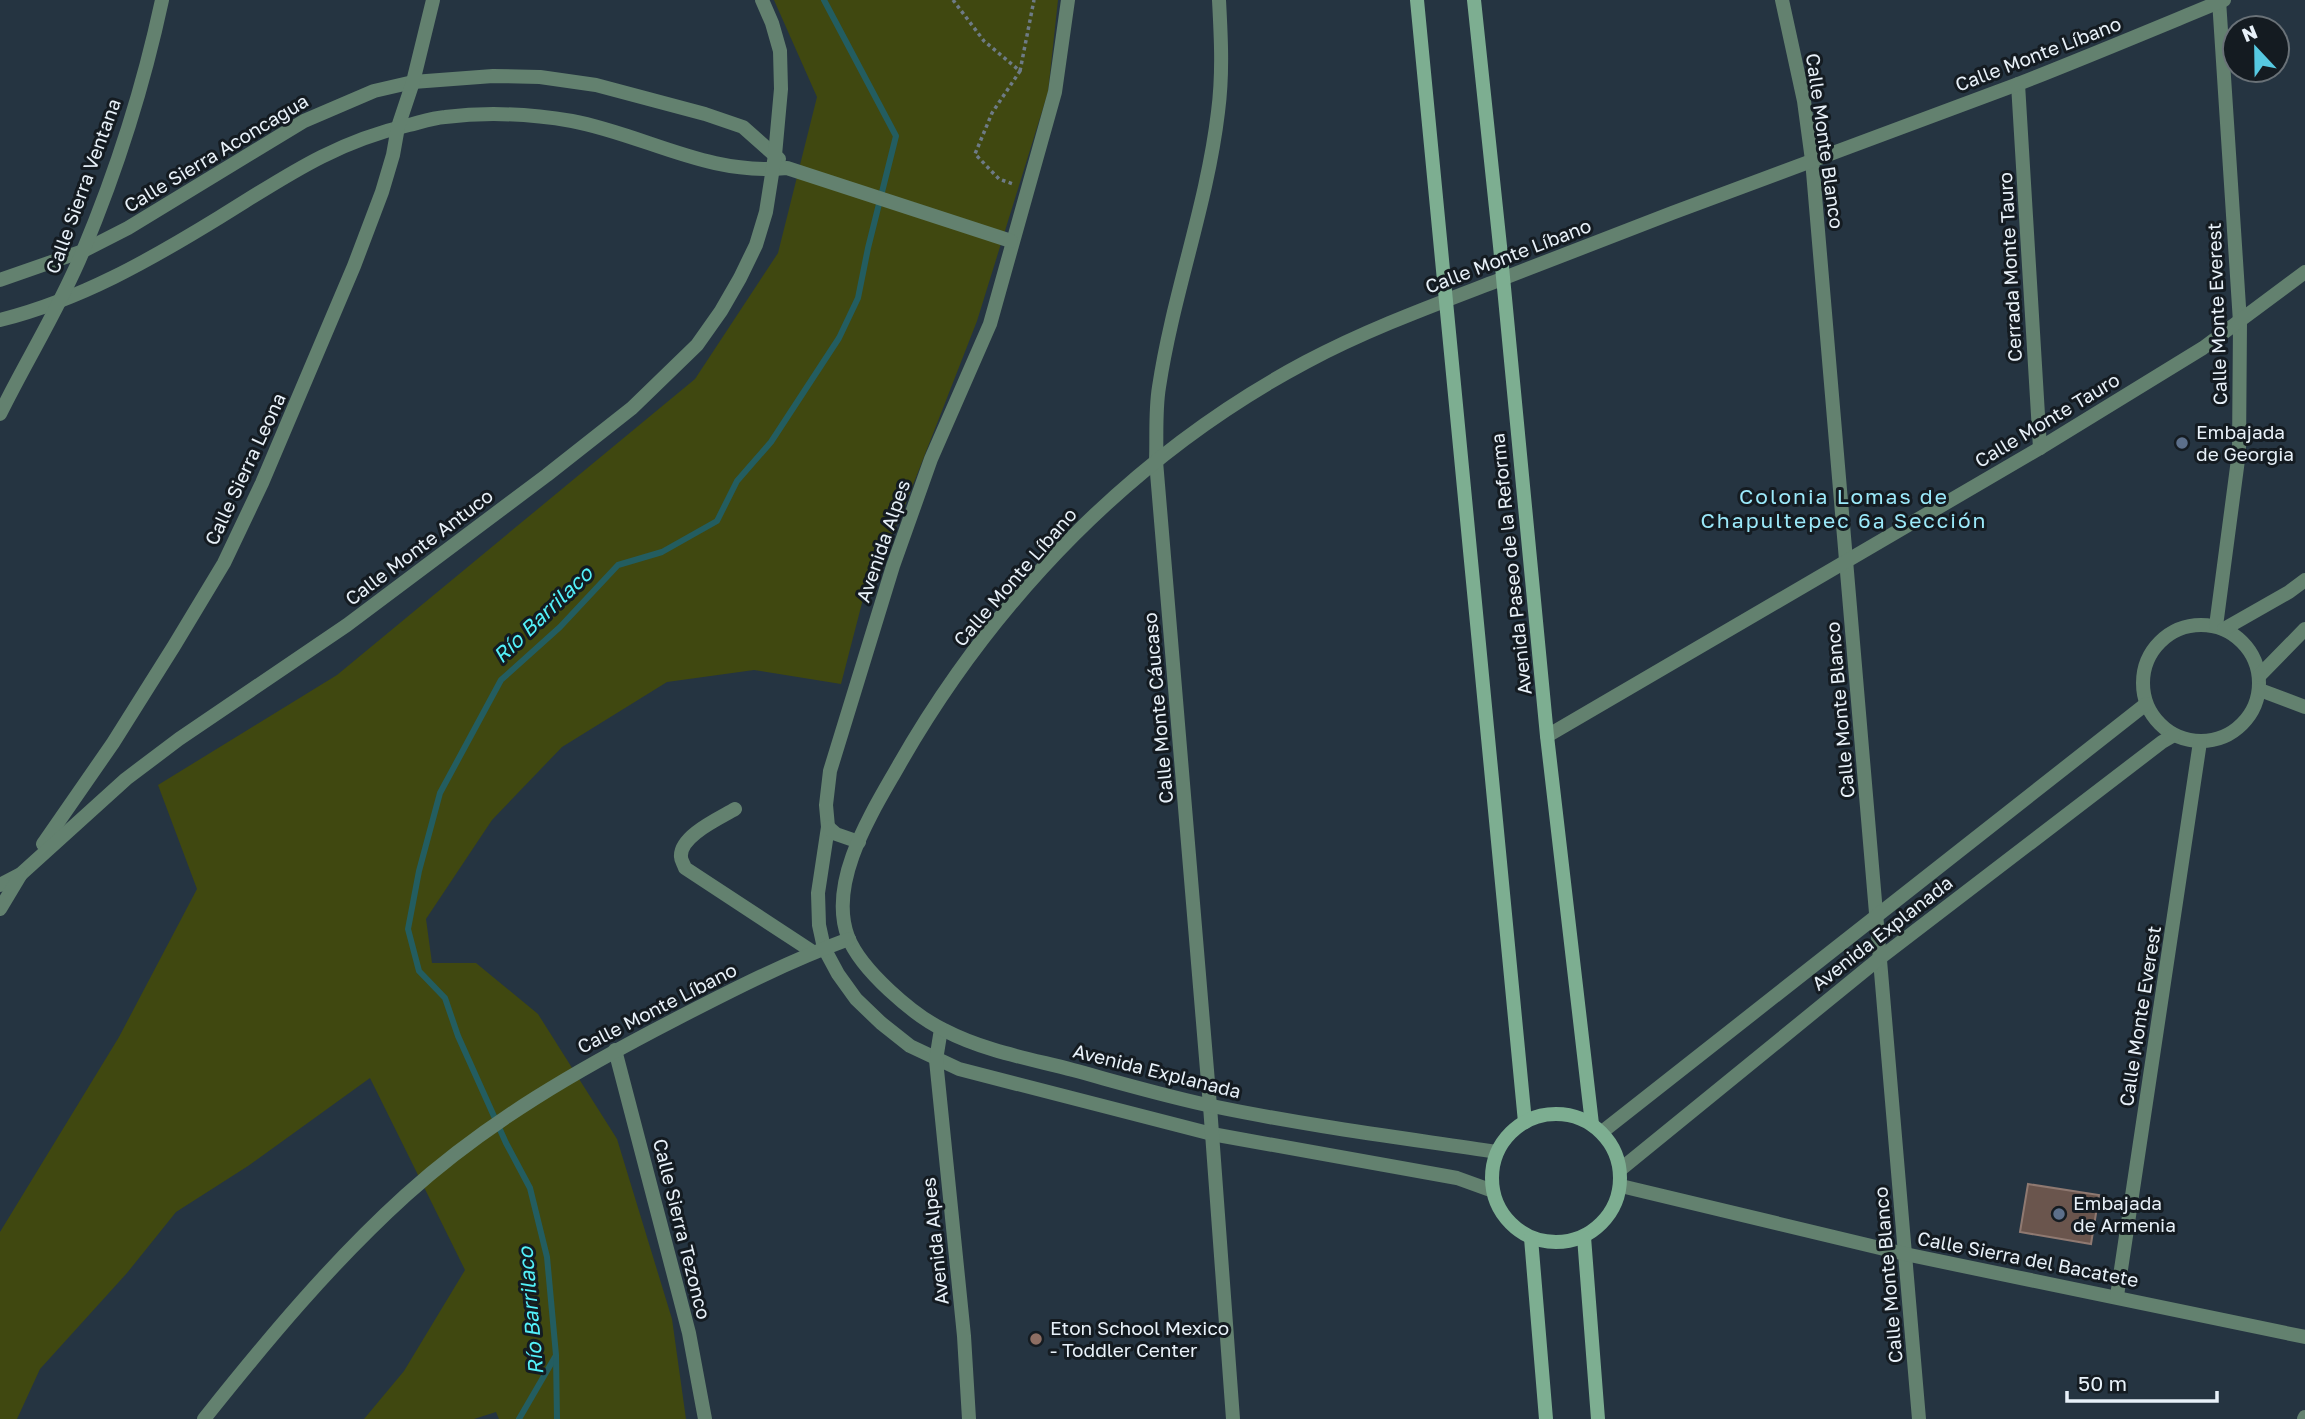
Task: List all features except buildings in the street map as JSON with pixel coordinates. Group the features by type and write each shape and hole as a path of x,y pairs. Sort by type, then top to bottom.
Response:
{"main road":[{"name":"Avenida Paseo de la Reforma","path":"1417,0 1448,299 1525,1122"},
{"name":"Avenida Paseo de la Reforma","path":"1474,0 1504,278 1547,736 1597,1128"},
{"path":"1547,1114 1570,1115 1597,1128 1614,1149 1620,1169 1621,1186 1617,1202 1609,1216 1584,1237 1557,1242 1531,1238 1513,1227 1500,1211 1493,1191 1492,1171 1497,1152 1509,1135 1525,1122 1547,1114"},
{"path":"1584,1237 1598,1419"},
{"path":"1531,1238 1546,1419"}],"street":[{"name":"Calle Sierra Ventana","path":"0,414 60,301 83,251 128,122 162,0"},
{"name":"Calle Sierra Leona","path":"0,909 21,874 113,743 224,562 262,483 354,266 382,192 433,0"},
{"name":"Calle Monte Antuco","path":"0,885 21,874 126,779 179,739 347,625 440,557 600,433 697,345 721,311 756,245 774,162 781,89 780,51 762,0"},
{"name":"Avenida Alpes","path":"936,1059 910,1046 881,1023 856,999 819,950 818,892 828,827 826,805 830,771 893,566 931,459 990,324 1055,92 1068,0"},
{"name":"Calle Monte Cáucaso","path":"1219,0 1222,47 1219,111 1158,390 1156,461 1210,1106 1233,1419"},
{"name":"Calle Monte Blanco","path":"1782,0 1804,101 1812,160 1919,1419"},
{"name":"Calle Monte Líbano","path":"204,1419 258,1351 355,1244 407,1194 504,1118 565,1077 715,998 849,939 844,914 845,887 868,819 917,733 963,666 1004,613 1068,540 1156,461 1211,421 1310,360 1448,299 2018,84 2220,1"},
{"name":"Calle Monte Everest","path":"2220,1 2240,322 2239,452 2220,628"},
{"name":"Calle Sierra Aconcagua","path":"0,280 83,251 188,193 304,121 374,91 413,82 493,76 540,77 596,85 705,114 743,127 774,162 788,168 1011,242"},
{"name":"Cerrada Monte Tauro","path":"2018,84 2040,448"},
{"path":"0,320 60,301 112,279 157,255 326,152 361,138 443,117 494,114 572,121 688,158 732,167 774,162"},
{"name":"Calle Monte Tauro","path":"1547,736 2040,448 2203,348 2305,272"},
{"path":"2220,628 2289,592 2305,580"},
{"path":"2198,625 2220,628 2245,644 2255,658 2260,675 2256,705 2247,720 2234,732 2218,740 2200,742 2174,735 2157,722 2146,704 2142,685 2144,668 2152,651 2164,638 2180,629 2198,625"},
{"path":"2260,675 2305,629"},
{"path":"2260,690 2305,706"},
{"name":"Avenida Explanada","path":"1597,1128 2146,704"},
{"name":"Avenida Explanada","path":"1620,1169 1880,958 2174,735"},
{"name":"Calle Monte Everest","path":"2118,1296 2200,742"},
{"path":"735,808 688,838 682,846 681,857 685,868 819,950"},
{"path":"828,827 836,834 859,842"},
{"name":"Avenida Explanada","path":"849,939 867,965 894,994 918,1015 964,1040 1210,1106 1497,1152"},
{"name":"Avenida Alpes","path":"941,1029 936,1059 970,1419"},
{"name":"Calle Sierra Tezonco","path":"615,1050 689,1333 705,1419"},
{"path":"936,1059 991,1078 1212,1134 1457,1178 1493,1191"},
{"name":"Calle Sierra del Bacatete","path":"1621,1186 1905,1254 2118,1296 2305,1337"}],"path":[{"path":"953,0 984,41 1020,71"},
{"path":"1027,190 999,179 975,154 992,113 1020,71 1034,0"}],"green space":[{"path":"774,0 1058,0 1048,92 977,321 904,508 862,603 841,684 754,670 667,682 562,747 492,820 426,919 432,963 476,963 538,1014 617,1139 672,1319 686,1419 499,1419 496,1412 474,1419 364,1419 404,1371 465,1270 370,1078 248,1166 176,1212 127,1273 40,1369 17,1419 0,1419 0,1232 119,1037 197,889 158,785 337,675 695,379 778,253 817,97"}],"waterway":[{"name":"Río Barrilaco","path":"557,1419 556,1355 547,1257 530,1188 506,1143 458,1036 445,998 419,971 408,929 419,871 440,793 501,680 560,627 618,565 662,552 717,521 737,481 771,442 839,338 858,298 896,136 824,0"},
{"path":"519,1419 555,1357"}],"place":[{"name":"Embajada de Georgia","path":"2182,443"},
{"name":"Embajada de Armenia","path":"2059,1214"},
{"name":"Eton School Mexico - Toddler Center","path":"1036,1339"}],"district":[{"name":"Colonia Lomas de Chapultepec 6ª Sección","path":"1844,509"}]}
